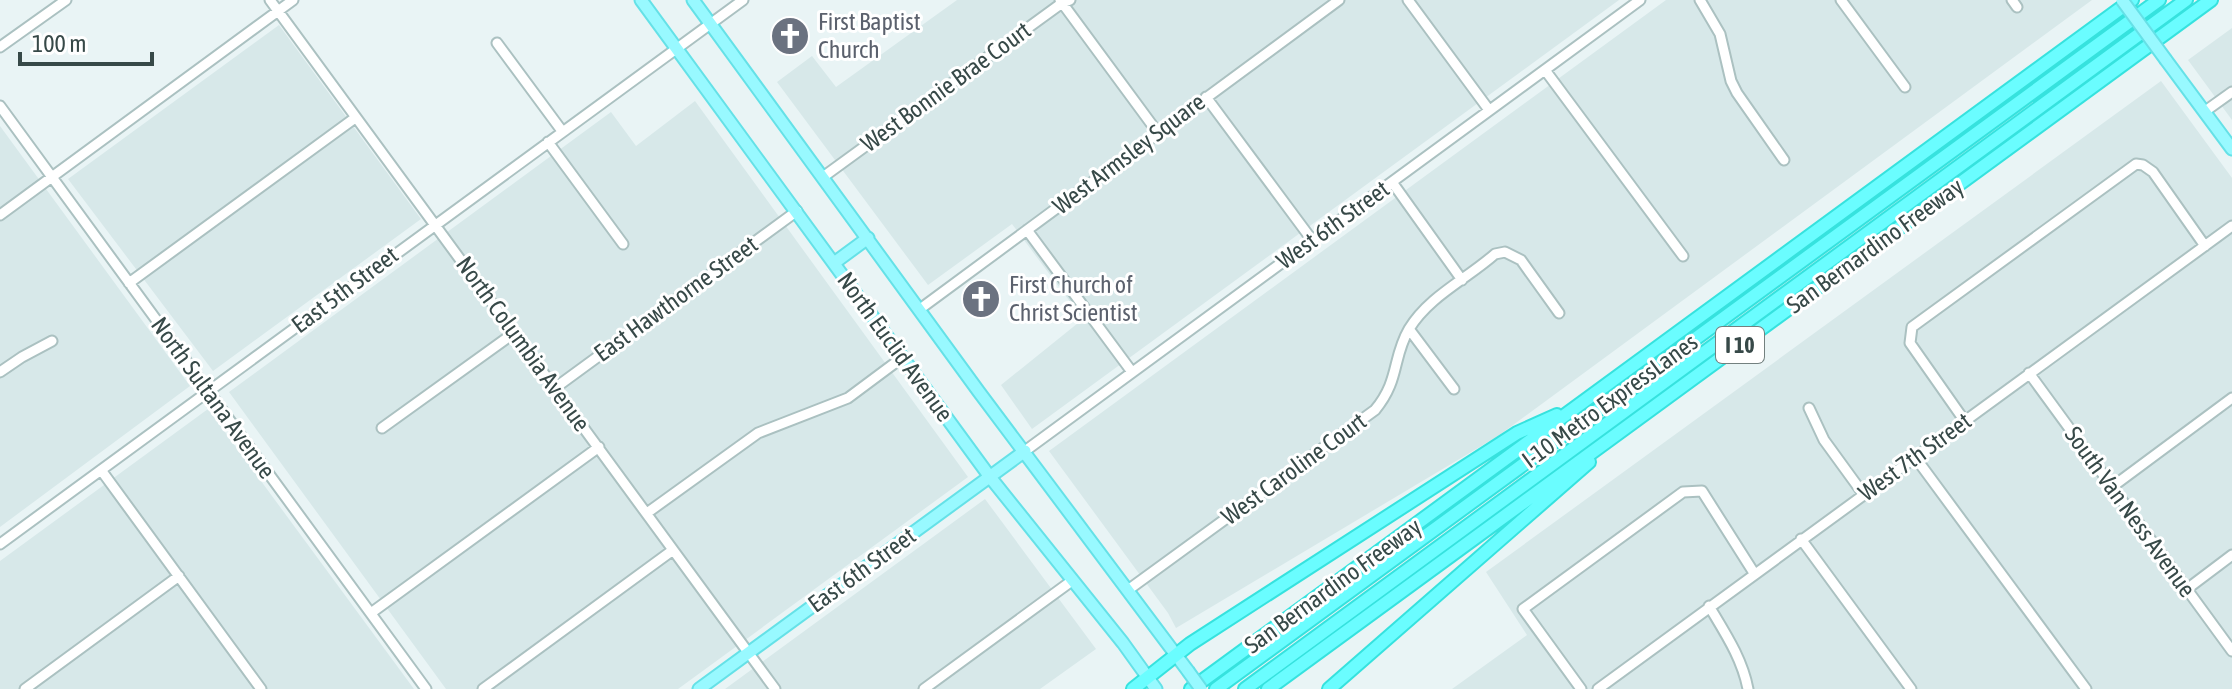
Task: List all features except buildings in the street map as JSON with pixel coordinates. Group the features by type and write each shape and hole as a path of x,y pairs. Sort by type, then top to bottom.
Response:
{"highway":[{"name":"San Bernardino Freeway","path":"1191,689 2132,0"},
{"name":"I-10 Metro ExpressLanes","path":"1216,689 2159,0"},
{"name":"I-10 Metro ExpressLanes","path":"1245,689 2186,0"},
{"name":"San Bernardino Freeway","path":"1268,689 2211,0"},
{"path":"1133,689 1175,655 1517,433 1579,406"},
{"path":"1329,689 1535,512 1634,421"}],"main road":[{"name":"North Euclid Avenue","path":"641,0 990,477 1156,689"},
{"name":"North Euclid Avenue","path":"693,0 979,392 1201,689"},
{"path":"2122,0 2232,149"},
{"path":"834,263 868,238"},
{"name":"East 6th Street","path":"699,689 1025,451"}],"street":[{"path":"0,47 66,0"},
{"name":"North Columbia Avenue","path":"270,0 775,689"},
{"path":"0,215 293,0"},
{"name":"East 5th Street","path":"0,544 743,0"},
{"name":"West Armsley Square","path":"920,309 1339,0"},
{"path":"1408,0 1489,110"},
{"name":"West 6th Street","path":"1025,451 1640,0"},
{"path":"1700,0 1720,34 1731,81 1737,93 1784,160"},
{"path":"1841,0 1905,87"},
{"path":"1064,1 1158,133"},
{"name":"West Bonnie Brae Court","path":"823,177 1064,1"},
{"path":"497,43 562,131"},
{"path":"1545,70 1683,256"},
{"path":"2204,112 2232,92"},
{"path":"1206,97 1312,240"},
{"name":"North Sultana Avenue","path":"0,106 426,689"},
{"path":"129,283 355,118"},
{"path":"548,142 623,244"},
{"path":"1964,420 1910,343 1912,327 2136,164 2153,172 2205,246"},
{"path":"1392,182 1462,280"},
{"name":"East Hawthorne Street","path":"555,388 797,211"},
{"name":"West 7th Street","path":"1598,689 2232,226"},
{"path":"1027,230 1132,372"},
{"name":"West Caroline Court","path":"1128,590 1375,410 1392,385 1402,343 1421,312 1495,254 1505,252 1521,260 1559,313"},
{"path":"1409,329 1454,389"},
{"path":"382,428 514,333"},
{"path":"0,372 52,341"},
{"path":"647,513 758,433 848,398 903,357"},
{"name":"South Van Ness Avenue","path":"2029,373 2232,651"},
{"path":"2112,487 2232,398"},
{"path":"1809,408 1824,440 1864,495"},
{"path":"371,613 599,447"},
{"path":"1915,457 2086,689"},
{"path":"101,470 256,687"},
{"path":"1581,689 1523,609 1683,492 1702,491 1754,573"},
{"path":"1801,539 1911,689"},
{"path":"483,689 673,550"},
{"path":"2187,589 2232,555"},
{"path":"25,689 179,576"},
{"path":"924,689 1073,580"},
{"path":"1709,606 1735,648 1748,689"}],"shaded area":[{"path":"957,0 1619,0 1032,429 1001,385 1083,319 1012,224 928,285 777,82 812,56 836,87"},
{"path":"1666,0 2092,0 1498,436 1176,628 1049,451"},
{"path":"279,25 421,219 213,371 68,179"},
{"path":"2232,28 2232,120 2188,60"},
{"path":"2161,81 2232,178 2232,689 1452,689 1527,635 1486,572"},
{"path":"695,101 968,477 678,689 446,689 229,392 611,112 636,146"},
{"path":"0,126 190,386 0,527"},
{"path":"208,409 414,689 0,689 0,561"},
{"path":"985,499 1096,649 1040,689 725,689"}],"place":[{"name":"First Baptist Church","path":"790,36"},
{"name":"First Church of Christ Scientist","path":"981,299"}]}
